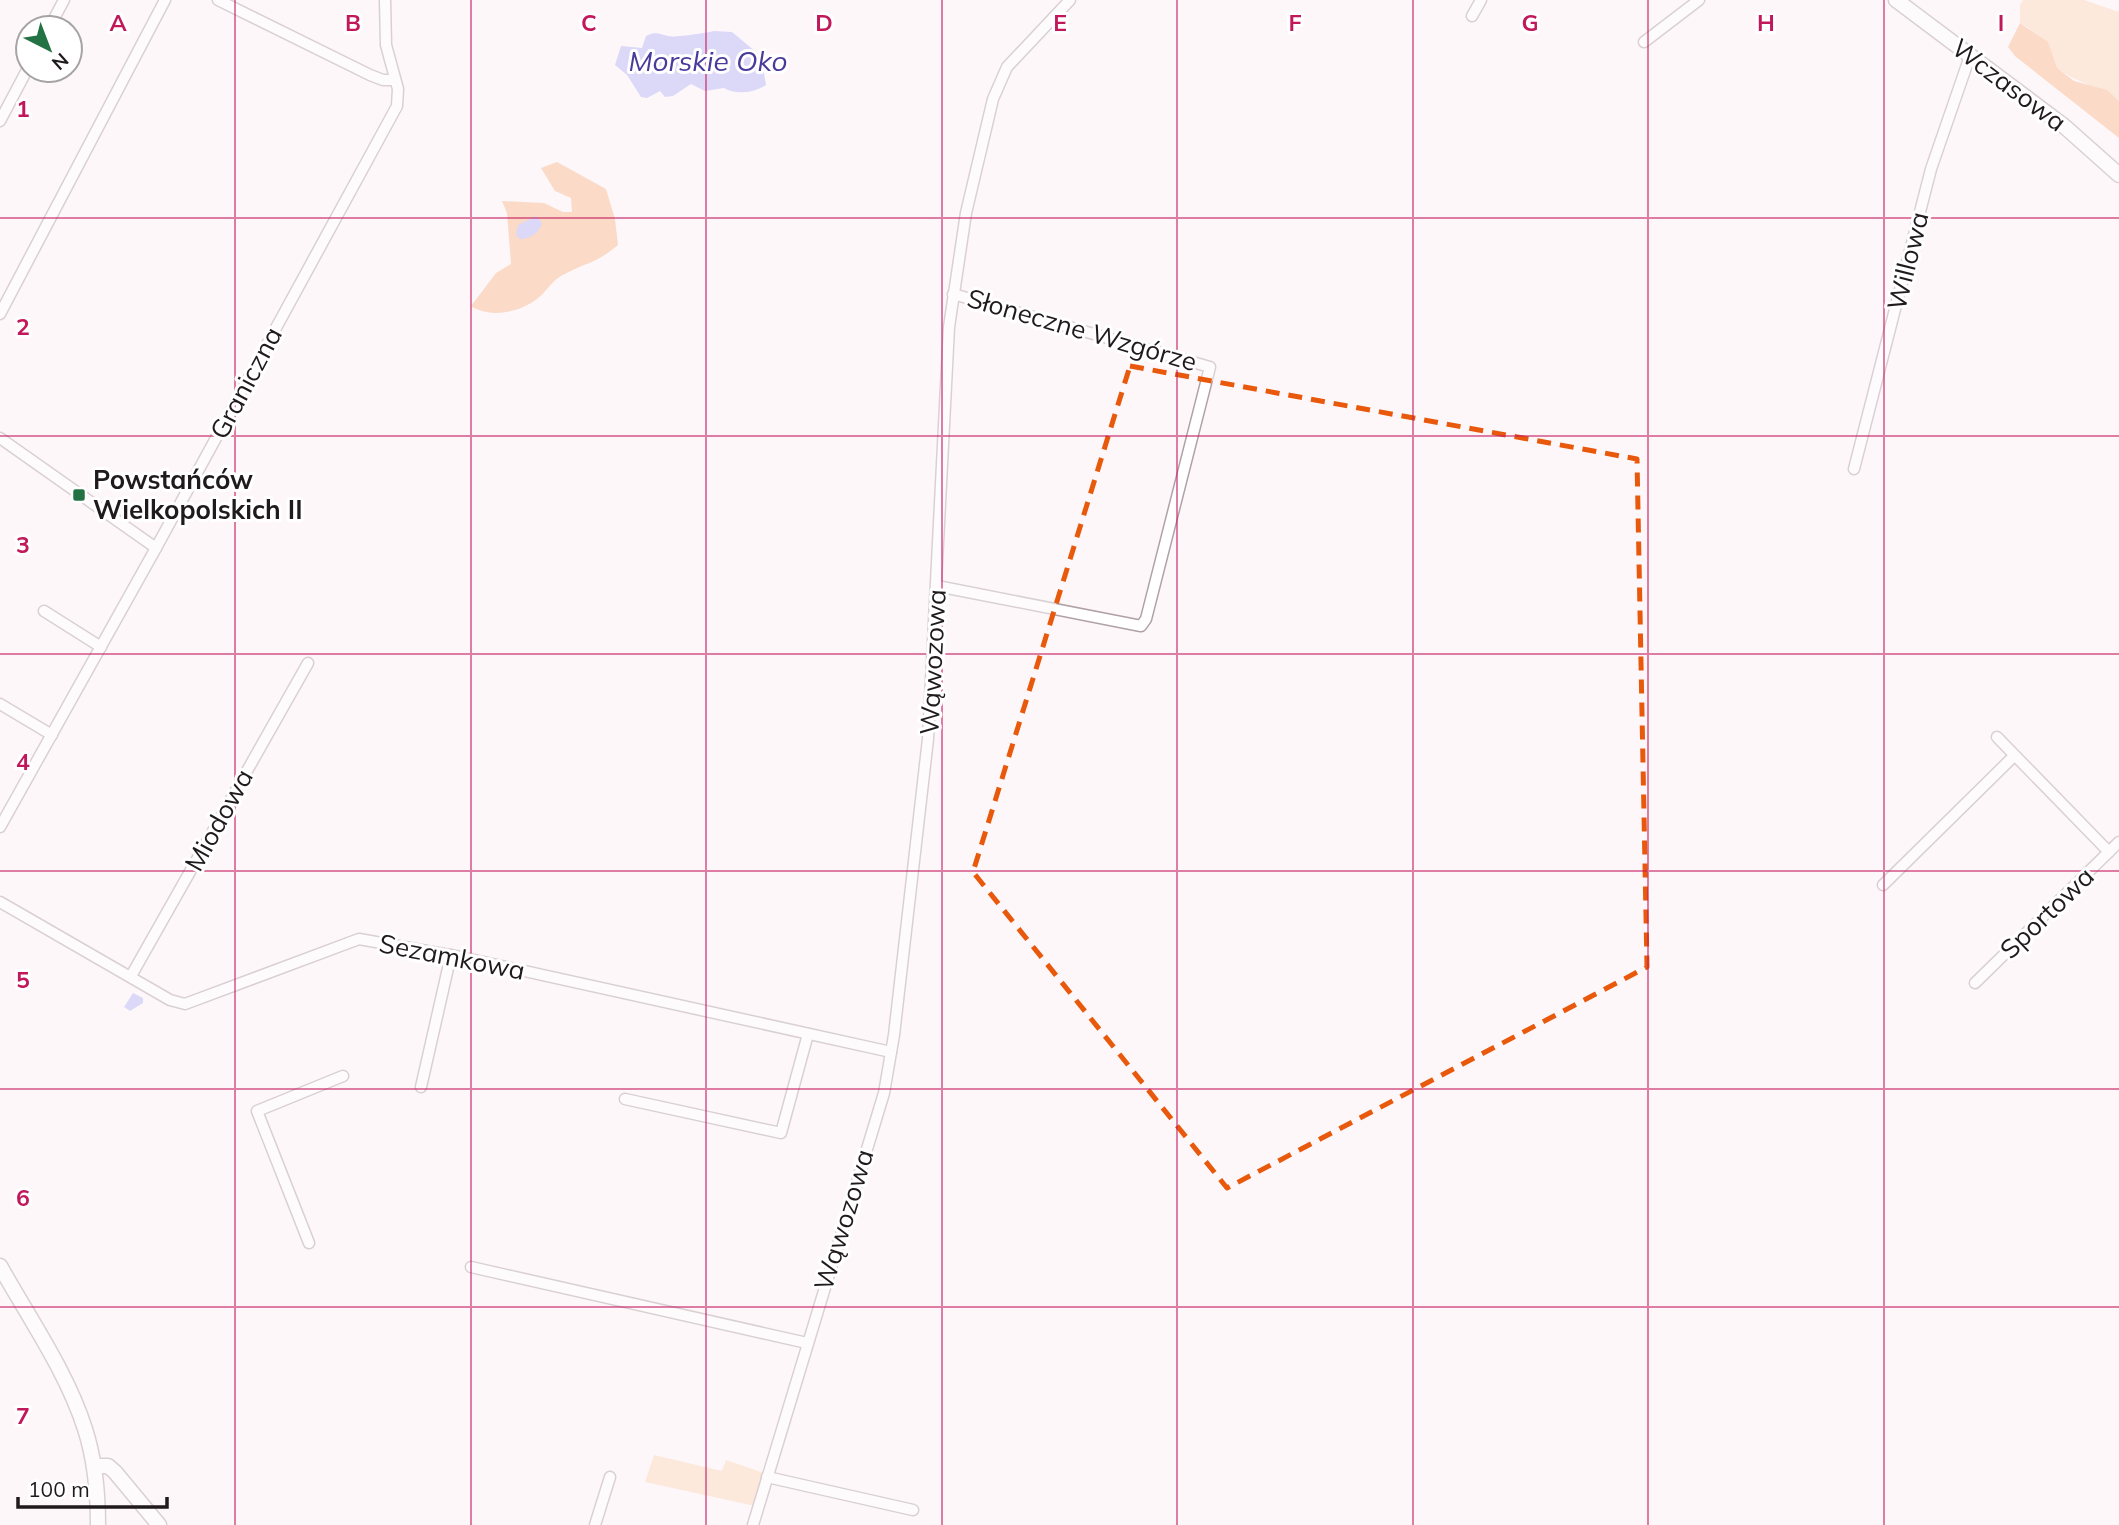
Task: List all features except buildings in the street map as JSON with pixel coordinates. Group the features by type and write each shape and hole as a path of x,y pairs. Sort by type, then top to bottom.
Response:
{"street":[{"path":"0,314 164,0"},
{"path":"218,0 370,75 383,80 395,80"},
{"name":"Graniczna","path":"0,827 397,106 395,80 386,45 385,0"},
{"name":"Wąwozowa","path":"753,1525 884,1093 891,1052 928,739 949,327 975,167 993,99 1007,67 1070,0"},
{"path":"1472,16 1481,0"},
{"path":"1644,42 1699,0"},
{"name":"Wczasowa","path":"1896,0 2064,126 2119,175"},
{"name":"Willowa","path":"1854,469 1931,169 1970,57"},
{"path":"0,121 20,84"},
{"name":"Słoneczne Wzgórze","path":"937,586 1141,626 1146,619 1210,367 953,294"},
{"path":"0,438 156,548"},
{"path":"44,611 101,647"},
{"name":"Miodowa","path":"131,976 308,663"},
{"path":"0,704 52,735"},
{"path":"1997,737 2109,852"},
{"path":"1884,885 2014,756"},
{"name":"Sportowa","path":"1975,983 2119,842"},
{"name":"Sezamkowa","path":"0,902 170,1000 185,1004 359,939 451,955 891,1052"},
{"path":"421,1087 451,955"},
{"path":"625,1099 781,1133 808,1034"},
{"path":"309,1243 257,1111 343,1076"},
{"path":"0,1266 64,1382 85,1428 94,1465 98,1525"},
{"path":"471,1267 807,1343"},
{"path":"94,1465 108,1466 115,1472 159,1525"},
{"path":"595,1525 610,1477"},
{"path":"767,1477 913,1510"}],"highlighted area":[{"path":"1130,366 1637,459 1647,967 1227,1188 973,872"}],"shaded area":[{"path":"2023,0 2084,0 2119,12 2119,101 2056,68 2043,41 2020,23 2020,5"},
{"path":"2020,23 2048,42 2057,68 2074,81 2107,90 2119,101 2119,138 2015,56 2008,47"},
{"path":"557,162 606,189 615,219 618,245 596,260 561,276 530,304 496,313 471,306 496,273 511,264 507,213 502,201 544,203 563,212 572,212 571,198 555,191 541,168"},
{"path":"654,1455 722,1471 726,1460 764,1473 755,1506 645,1482"}],"water":[{"name":"Morskie Oko","path":"714,31 732,32 761,56 766,85 756,90 739,92 724,88 705,91 691,84 673,96 665,97 660,91 647,98 641,97 627,75 615,65 621,46 642,48 649,34 676,36"},
{"path":"536,216 542,223 537,232 520,239 516,235 518,225"},
{"path":"133,993 143,998 143,1003 130,1011 124,1007"}],"place":[{"name":"Powstańców Wielkopolskich II","path":"79,495"}]}
